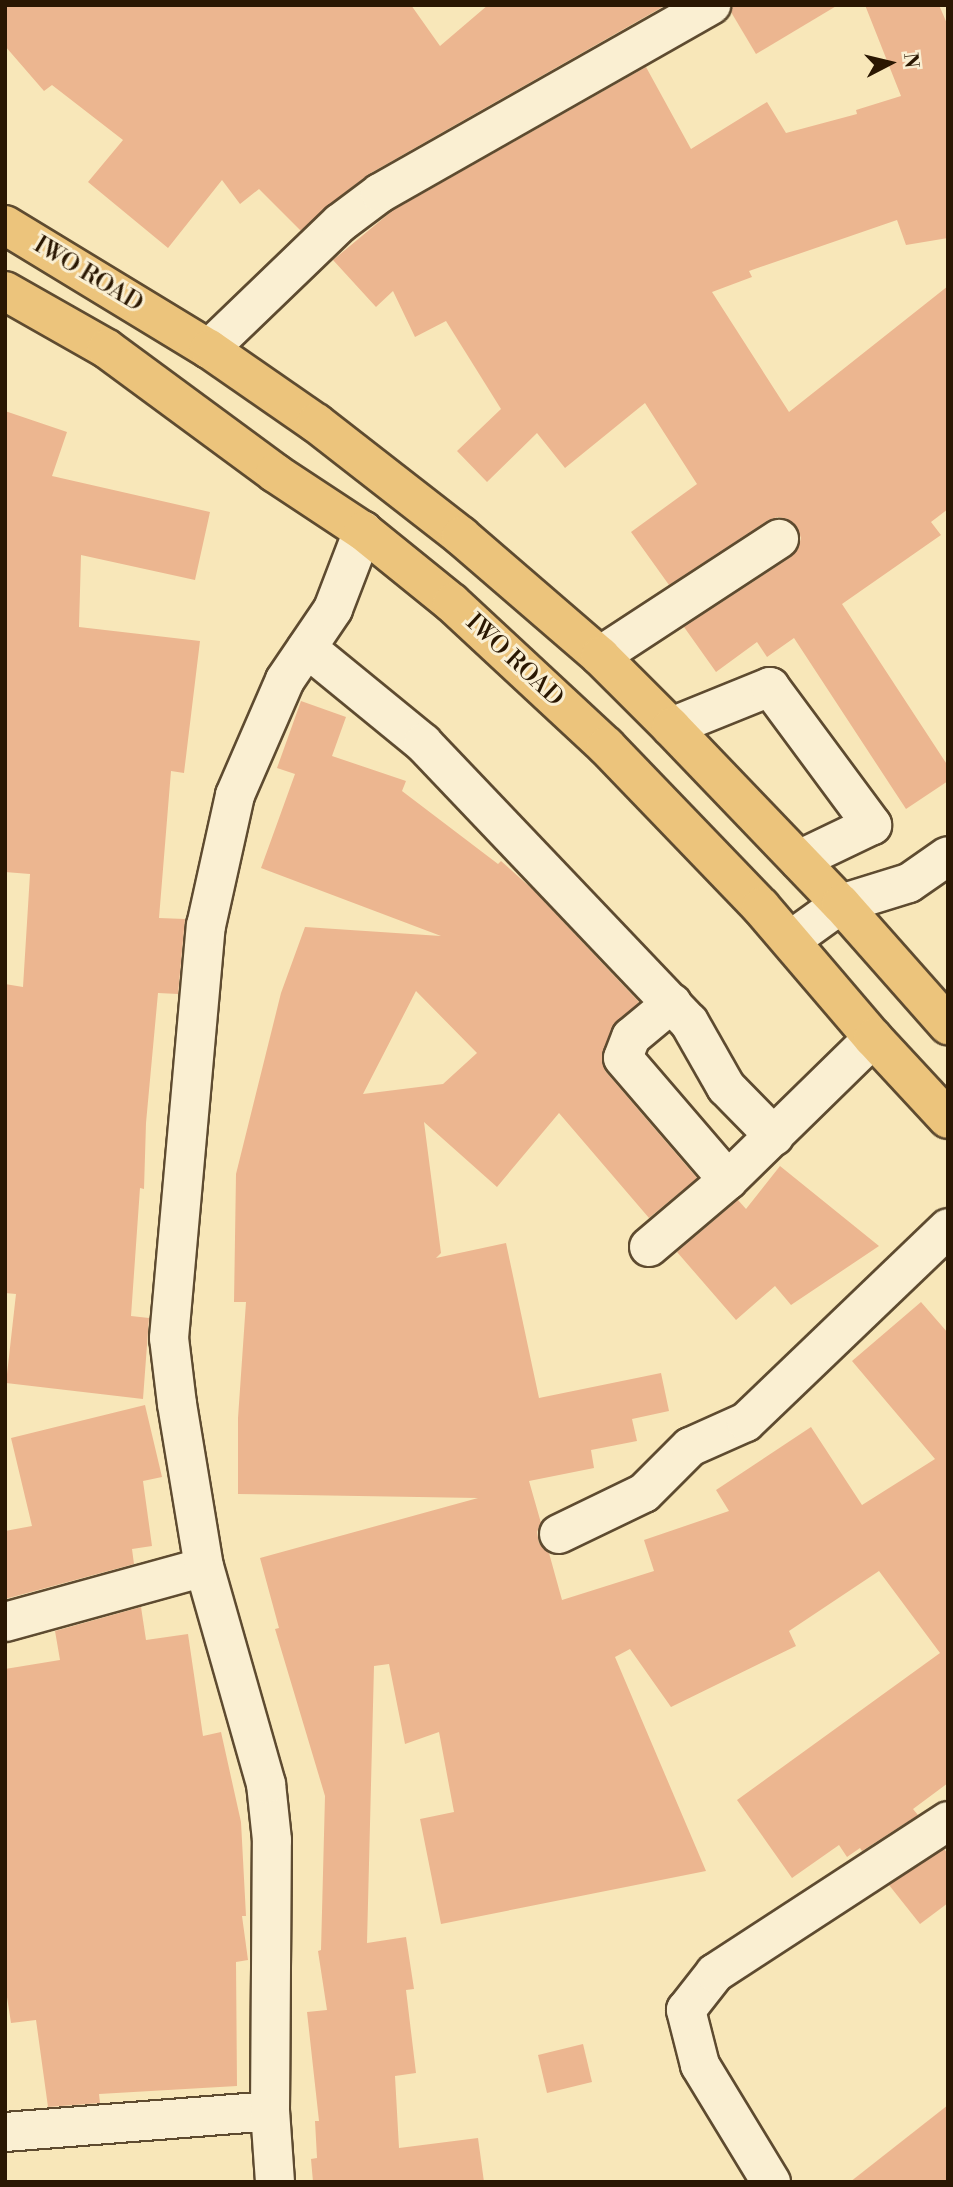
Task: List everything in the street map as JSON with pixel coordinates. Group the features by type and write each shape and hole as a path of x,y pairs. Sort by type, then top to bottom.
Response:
{"main road":[{"name":"IWO ROAD","path":"5,225 209,349 316,423 461,536 600,656 671,727 841,904 948,1025"},
{"name":"IWO ROAD","path":"5,291 107,349 275,473 363,531 452,603 606,746 790,940 873,1038 948,1119"}],"street":[{"path":"209,349 340,223 380,193 711,5"},
{"path":"275,2182 270,2111 272,1840 266,1784 204,1567 169,1338 206,926 235,795 285,680 333,610 363,531"},
{"path":"600,656 779,539"},
{"path":"307,649 423,743 689,1022 726,1087 774,1136"},
{"path":"671,727 770,687 873,825 799,860"},
{"path":"790,940 841,904 909,883 948,856"},
{"path":"671,1003 631,1037 623,1058 728,1180"},
{"path":"649,1247 728,1180 873,1038"},
{"path":"559,1534 644,1493 690,1447 746,1422 948,1228"},
{"path":"5,1622 204,1567"},
{"path":"771,2182 700,2065 686,2010 715,1973 948,1821"},
{"path":"5,2132 270,2111"}],"building":[{"path":"5,5 411,5 440,46 488,5 666,5 369,174 327,206 301,231 259,189 240,204 222,180 168,248 88,182 123,140 52,85 44,91 5,46"},
{"path":"733,5 838,5 756,54 731,12"},
{"path":"865,5 939,5 948,26 948,238 906,245 897,220 749,271 752,277 712,292 789,412 948,286 948,509 931,522 941,535 842,604 948,766 948,781 906,809 794,638 767,657 757,642 716,672 684,627 791,557 798,549 801,538 797,527 788,519 778,517 768,520 669,585 631,532 697,484 645,403 565,468 537,433 487,482 457,451 501,409 446,321 415,337 393,291 376,307 333,260 392,211 646,67 691,149 767,102 786,133 857,114 856,110 901,96"},
{"path":"5,411 67,432 52,476 210,512 195,580 81,555 79,627 200,641 184,773 171,771 159,918 185,919 178,994 158,993 146,1123 144,1189 140,1188 131,1316 149,1318 143,1399 6,1383 16,1294 5,1293 5,984 23,987 30,874 5,872"},
{"path":"301,701 346,717 332,756 406,781 402,791 498,864 501,861 531,888 639,1002 611,1029 602,1062 606,1072 697,1178 649,1218 559,1113 497,1187 424,1122 441,1253 436,1258 506,1243 539,1398 661,1373 669,1411 632,1419 637,1441 591,1450 594,1468 529,1481 541,1523 537,1532 539,1543 549,1553 562,1600 654,1571 644,1540 729,1511 716,1490 811,1427 862,1505 935,1459 852,1361 921,1302 948,1333 948,1783 913,1809 918,1815 862,1851 860,1848 847,1857 839,1845 792,1878 737,1800 940,1653 879,1571 789,1631 796,1646 671,1707 630,1649 615,1657 706,1871 441,1924 420,1819 454,1812 439,1732 405,1744 389,1664 374,1666 367,1943 406,1937 414,1989 406,1990 416,2073 395,2076 399,2148 478,2138 484,2182 313,2182 311,2159 317,2158 315,2121 319,2121 307,2012 327,2010 318,1951 321,1950 325,1796 275,1629 279,1628 260,1558 478,1498 238,1494 238,1418 246,1302 234,1302 236,1174 281,993 305,927 441,936 261,868 295,774 277,768","holes":["416,991 477,1053 443,1084 363,1094"]},
{"path":"780,1166 879,1246 791,1305 775,1286 736,1320 677,1252 738,1200 746,1209"},
{"path":"145,1405 162,1477 143,1481 152,1546 132,1549 134,1564 5,1599 5,1531 32,1526 11,1438"},
{"path":"141,1607 146,1640 188,1634 203,1736 221,1732 241,1822 246,1916 242,1916 248,1960 236,1962 237,2086 99,2094 100,2103 48,2107 36,2020 11,2023 5,1984 5,1669 60,1660 55,1631"},
{"path":"944,1849 948,1854 948,1903 920,1924 889,1885"},
{"path":"583,2044 592,2082 547,2093 538,2055"},
{"path":"948,2105 948,2182 850,2182"}]}
